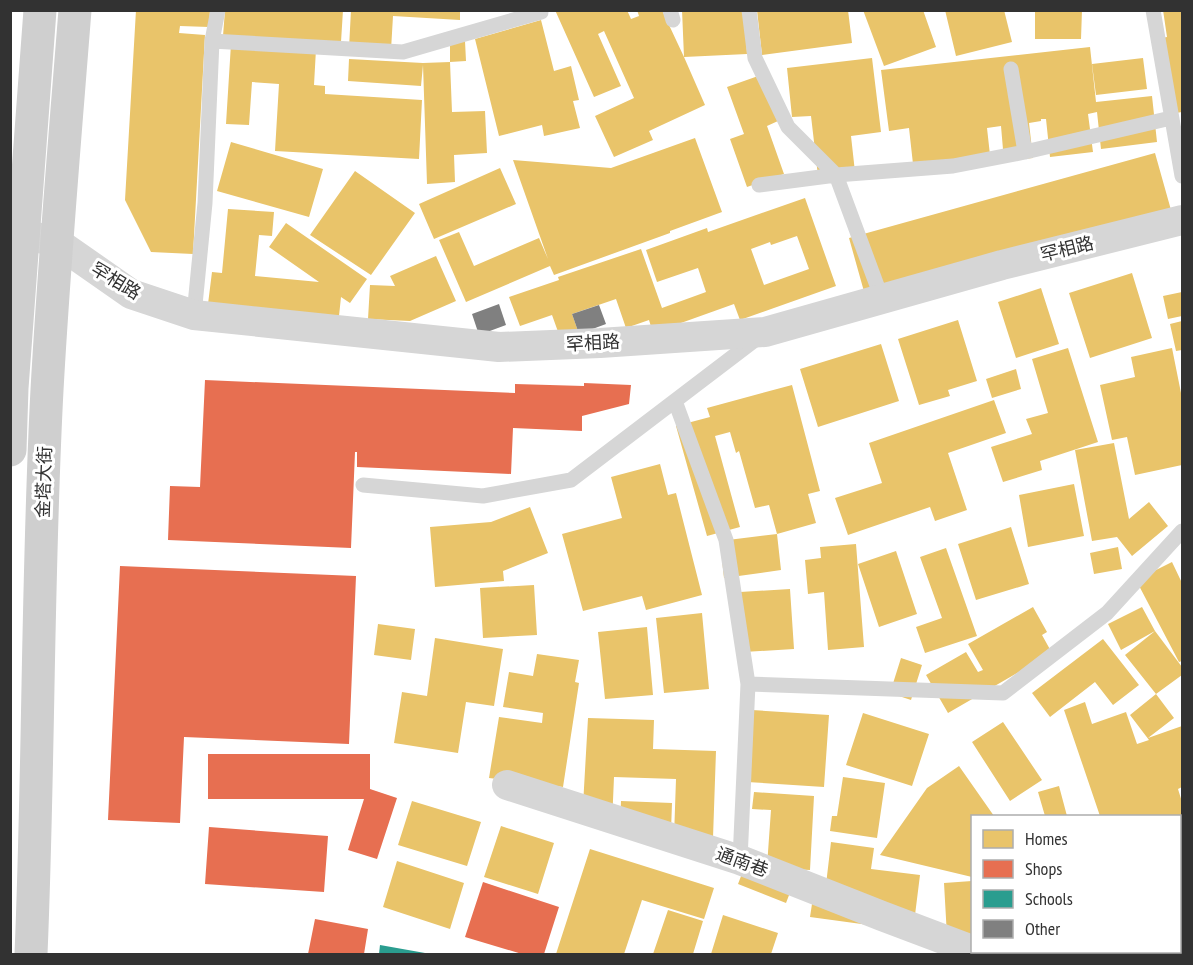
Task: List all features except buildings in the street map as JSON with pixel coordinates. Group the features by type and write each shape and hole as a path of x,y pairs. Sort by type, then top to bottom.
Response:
{"main road":[{"name":"金塔大街","path":"10,450 17,231 40,10"},
{"name":"金塔大街","path":"31,954 47,389 75,10"}],"street":[{"name":"罕相路","path":"17,231 58,243 132,294 194,315 499,347 765,332 1002,265 1182,220"},
{"name":"通南巷","path":"507,785 740,860 971,950"}],"lane":[{"path":"194,315 205,203 212,41 218,10"},
{"path":"212,41 403,52 541,12 541,10"},
{"path":"750,10 755,58 788,127 836,175 882,299"},
{"path":"1153,10 1182,176"},
{"path":"1011,69 1025,152"},
{"path":"759,184 836,175 953,166 1025,152 1171,118"},
{"path":"363,485 483,496 571,480 765,332"},
{"path":"675,401 726,540 748,684 740,860"},
{"path":"748,684 1003,693 1107,613 1182,531"}]}
